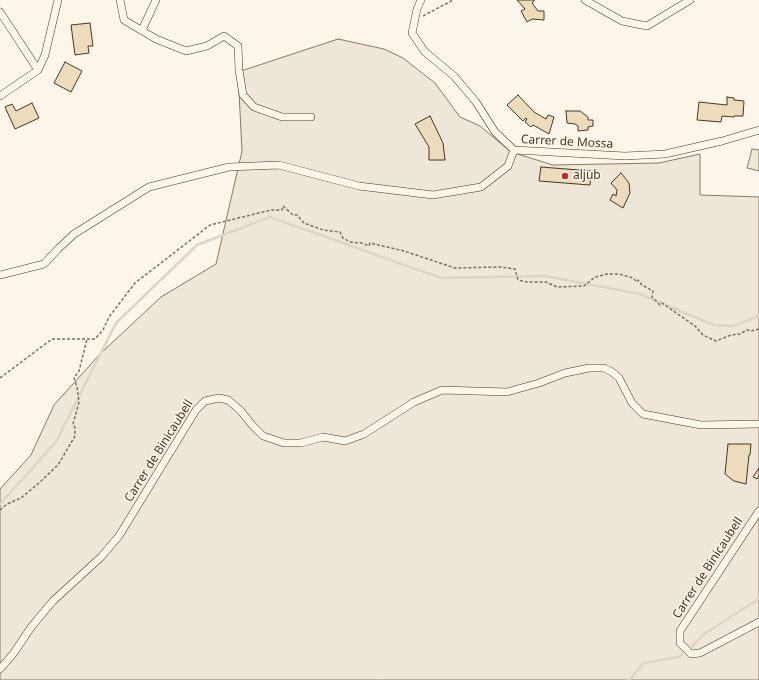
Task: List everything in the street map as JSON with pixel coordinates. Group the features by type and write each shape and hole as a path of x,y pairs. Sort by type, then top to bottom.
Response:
{"street":[{"path":"0,96 38,70 45,55 58,0"},
{"path":"120,0 124,20 156,39 186,51 207,46 224,36 238,46 239,70 243,95 254,107 282,117 311,117"},
{"path":"142,30 156,0"},
{"name":"Carrer de Mossa","path":"420,0 416,9 412,33 425,52 454,76 476,102 495,132 514,150 625,156 665,154 722,141 759,130"},
{"path":"585,0 622,21 648,26 690,0"},
{"path":"0,12 38,70"},
{"path":"0,275 44,264 74,234 149,187 229,167 279,165 359,186 433,195 481,187 508,166 514,150"},
{"name":"Carrer de Binicaubell","path":"0,669 53,601 101,557 119,536 196,410 204,402 219,398 228,400 240,410 263,436 284,443 301,443 323,437 345,441 364,434 414,402 442,390 507,392 539,383 565,373 589,368 604,368 620,378 632,403 643,414 702,425 759,424"},
{"name":"Carrer de Binicaubell","path":"759,511 680,631 680,643 691,654 700,653 759,622"}],"path":[{"path":"414,21 453,0"},
{"path":"0,378 52,339 95,339 103,330 109,317 135,283 210,225 271,210 282,210 283,206 293,215 297,215 304,223 323,230 340,232 343,238 350,242 362,243 369,246 370,243 404,251 455,268 500,267 514,269 518,280 527,282 546,282 557,287 584,286 595,277 607,274 619,274 633,278 653,291 652,297 660,305 662,304 695,326 703,335 716,341 731,335 740,334 747,330 751,331 759,329"},
{"path":"0,510 7,504 21,498 58,465 75,436 75,428 73,424 79,402 74,378 80,371 86,339"}],"shaded area":[{"path":"338,39 384,49 403,58 435,83 460,117 480,126 511,152 553,165 659,163 700,154 700,195 759,197 759,680 0,680 0,489 31,455 54,405 100,354 161,297 216,264 242,151 238,72"},
{"path":"752,149 759,150 759,171 747,168"}],"building":[{"path":"517,0 534,0 532,3 538,11 544,11 544,20 532,19 527,22 521,11 525,9"},
{"path":"90,23 93,46 88,46 89,53 75,55 71,25"},
{"path":"65,62 82,71 71,92 54,83"},
{"path":"518,95 534,112 546,119 548,115 554,117 549,134 533,125 531,127 525,122 527,119 526,118 523,121 507,105"},
{"path":"727,97 734,98 734,100 744,101 743,116 722,116 721,122 697,120 699,102 727,105"},
{"path":"32,103 39,118 15,129 5,107 12,104 16,111"},
{"path":"566,111 580,111 588,117 588,120 593,120 593,126 588,127 588,130 578,131 578,126 567,123"},
{"path":"430,116 443,143 445,160 429,160 429,147 415,124"},
{"name":"aljub","path":"541,167 591,171 590,185 539,181"},
{"path":"621,173 629,183 630,193 623,208 610,200 613,194 616,196 617,190 611,183"},
{"path":"728,444 751,444 746,484 734,481 725,474"},
{"path":"759,468 759,476 757,479 753,477"}],"waterway":[{"path":"0,504 56,442 116,323 197,245 270,217 441,278 545,276 640,294 714,325 733,326 759,316"},
{"path":"692,646 704,634 759,599"},
{"path":"629,680 644,663 679,657 682,655"}],"place":[{"name":"aljub","path":"565,176"}]}
